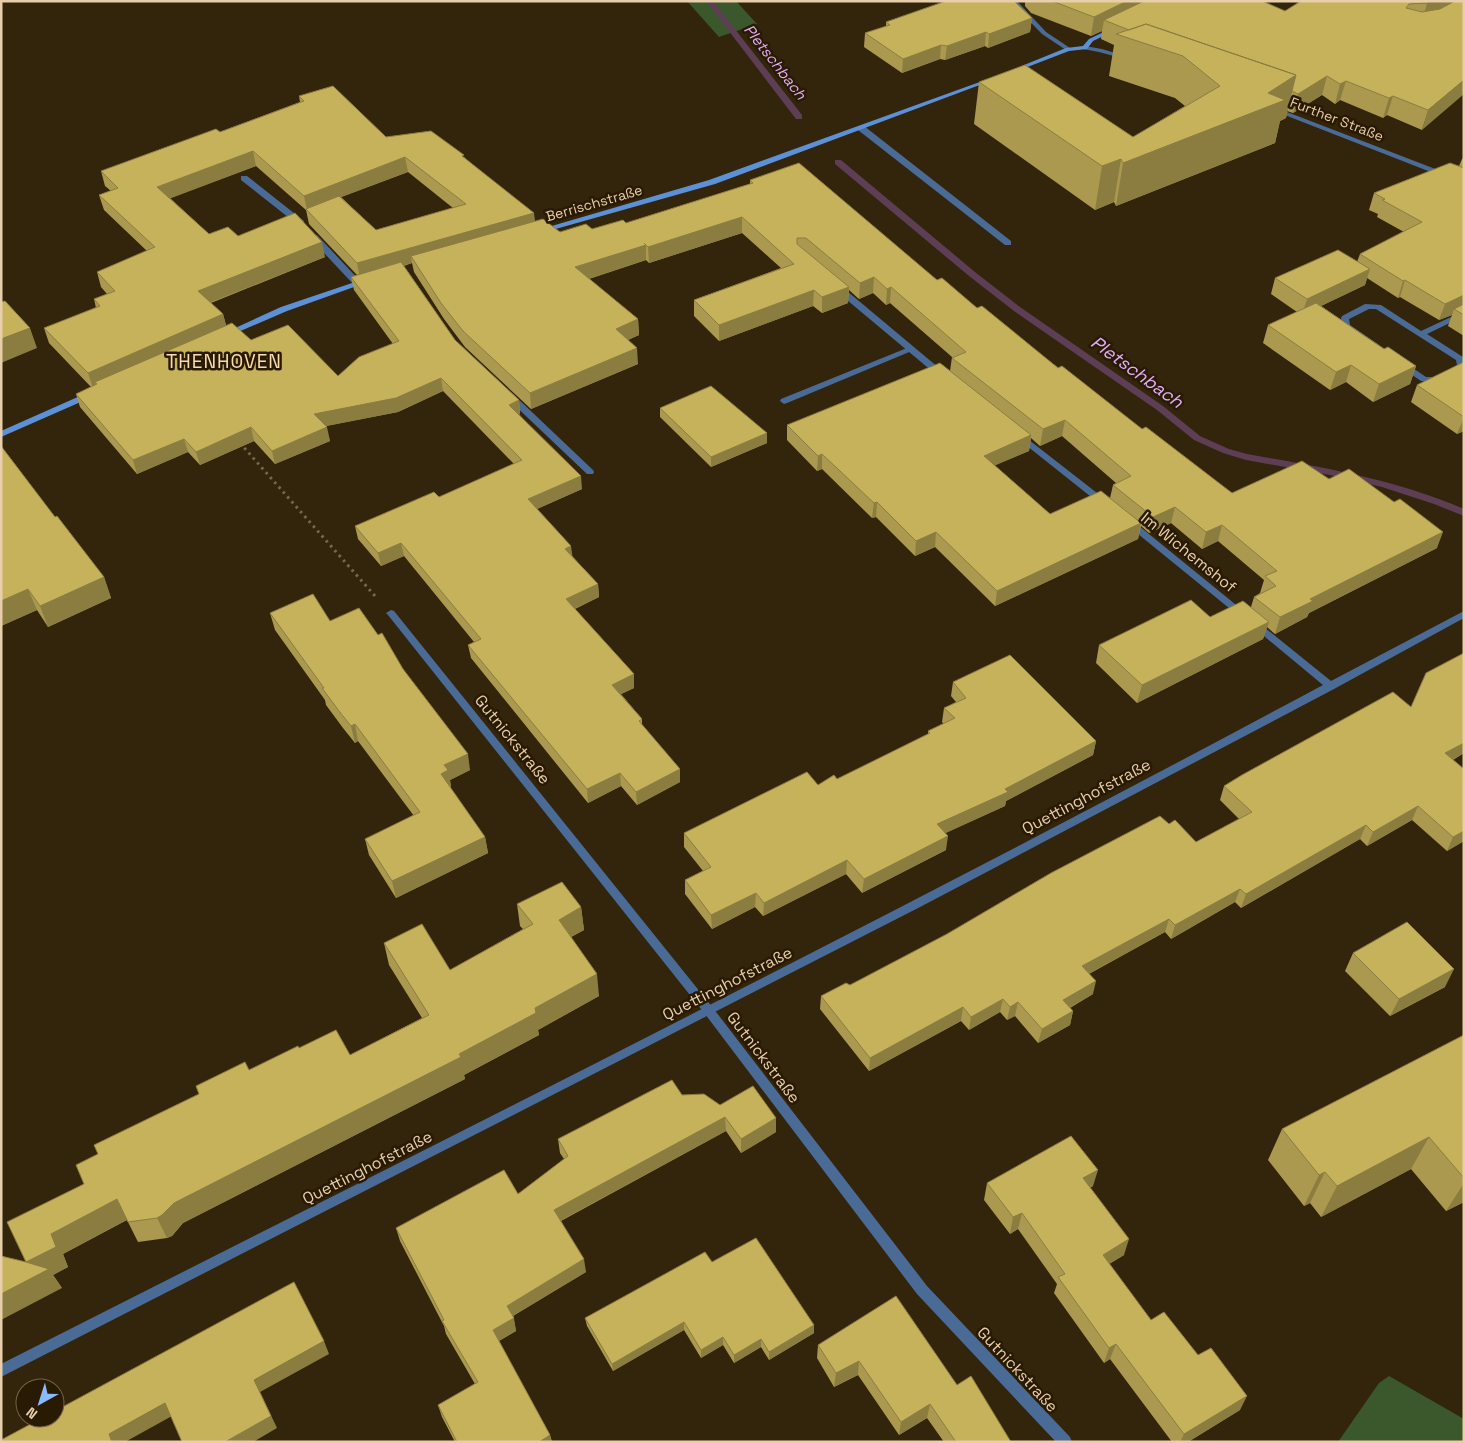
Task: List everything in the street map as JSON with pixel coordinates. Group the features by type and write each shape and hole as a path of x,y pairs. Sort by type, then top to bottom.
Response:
{"street":[{"path":"1013,1 1044,32 1068,49"},
{"path":"1085,48 1090,40 1116,28"},
{"path":"1007,73 1068,49 1085,48 1100,50 1129,58"},
{"name":"Berrischstraße","path":"534,233 712,182 999,76"},
{"name":"Further Straße","path":"1270,108 1464,183"},
{"path":"861,128 1008,242"},
{"path":"244,178 299,221 358,284"},
{"path":"222,336 284,309 377,278"},
{"path":"830,282 910,350 948,379"},
{"path":"1368,306 1378,307 1420,334 1460,359 1461,366 1436,380 1424,378 1346,326 1345,318 1368,306"},
{"path":"1420,334 1464,313"},
{"path":"784,400 910,350"},
{"path":"1,434 99,390"},
{"path":"504,391 590,472"},
{"name":"Im Wichemshof","path":"1015,432 1331,686"},
{"name":"Gutnickstraße","path":"391,613 709,1011 922,1290 1065,1442"},
{"name":"Quettinghofstraße","path":"1,1371 709,1011 1331,686 1464,614"}],"path":[{"path":"238,440 391,613"}],"green space":[{"path":"687,1 736,1 757,24 719,37"},
{"path":"1389,1376 1464,1419 1464,1442 1338,1442 1379,1383"}],"building":[{"path":"946,1 1014,1 1032,18 989,34 986,32 947,46 941,45 903,59 865,33 890,25 886,22"},
{"path":"1052,1 1127,1 1094,17"},
{"path":"1144,1 1262,1 1285,11 1301,1 1432,1 1409,4 1406,8 1422,12 1440,9 1455,1 1464,1 1464,80 1428,110 1393,96 1389,98 1346,81 1340,84 1327,76 1298,94 1292,91 1296,75 1146,24 1129,30 1104,20"},
{"path":"1146,24 1296,75 1268,93 1285,100 1123,163 1121,159 1102,166 979,82 1025,65 1133,137 1220,86 1183,56 1116,34"},
{"path":"333,86 386,137 431,131 464,155 462,156 534,213 357,263 306,209 339,196 376,230 466,204 405,157 304,196 253,151 157,187 209,234 228,227 238,236 295,213 322,242 198,291 223,314 88,373 44,328 100,306 94,299 115,291 97,272 155,247 99,195 118,188 101,171 216,129 220,132 304,101 299,96"},
{"path":"799,163 937,280 942,278 977,308 982,306 1058,368 1062,366 1142,429 1146,427 1232,493 1302,461 1329,479 1349,469 1394,502 1400,499 1443,532 1310,599 1313,601 1280,617 1254,597 1276,586 1265,576 1277,571 1222,525 1206,532 1175,507 1153,517 1113,485 1131,476 1065,420 1043,429 952,358 966,352 891,287 887,289 874,277 860,283 806,238 797,238 797,244 849,287 822,297 814,290 719,325 694,300 794,264 742,217 648,247 646,245 575,267 638,319 616,329 637,348 530,393 463,331 441,303 411,256 543,219 560,232 586,224 592,229 623,220 626,223 753,183 750,180"},
{"path":"1450,163 1464,168 1464,295 1445,304 1360,254 1422,222 1382,200 1385,199 1374,193"},
{"path":"1338,250 1370,269 1307,299 1275,278"},
{"path":"401,262 455,340 519,400 509,405 581,476 528,499 571,546 565,549 598,584 566,599 634,674 612,685 642,719 639,721 680,769 636,792 620,773 587,789 468,645 481,639 401,543 378,553 355,526 434,492 439,497 522,460 441,378 396,398 314,414 327,427 272,451 251,427 196,452 184,439 133,460 76,394 97,384 95,382 232,323 251,340 288,325 338,376 359,357 399,341 351,277"},
{"path":"5,301 30,328 1,339 1,302"},
{"path":"1316,303 1384,349 1388,347 1416,366 1379,384 1351,365 1336,372 1268,325"},
{"path":"1464,304 1464,315 1454,309"},
{"path":"1464,362 1464,417 1417,385"},
{"path":"940,363 1031,435 984,456 1050,514 1101,491 1141,523 997,591 936,532 916,541 877,502 874,503 822,454 818,456 787,425"},
{"path":"711,386 767,433 711,457 660,408"},
{"path":"1,446 104,577 40,606 28,589 1,601"},
{"path":"313,594 330,621 359,608 378,635 382,633 403,669 468,754 444,765 448,770 441,774 485,837 392,881 365,839 420,812 355,724 351,726 339,711 270,613"},
{"path":"1191,600 1210,617 1243,601 1269,622 1142,685 1099,645"},
{"path":"1464,653 1464,743 1445,753 1464,769 1464,831 1453,837 1418,806 1373,832 1366,825 1246,894 1240,889 1175,925 1169,919 1082,966 1096,981 1063,1000 1073,1011 1042,1029 1018,1002 1010,1007 1003,999 971,1017 963,1007 870,1058 821,996 846,983 850,985 947,934 1051,873 1160,816 1169,824 1175,820 1196,842 1252,812 1224,786 1393,692 1411,707 1426,673"},
{"path":"1010,655 1096,741 1005,789 1008,792 937,824 948,836 864,879 847,860 764,903 756,893 711,915 685,880 711,867 684,833 807,772 818,785 834,775 837,779 930,733 928,731 955,718 944,708 966,698 953,682"},
{"path":"562,882 581,907 559,920 597,974 535,1008 536,1013 459,1054 461,1057 174,1203 157,1218 128,1222 117,1199 51,1234 56,1247 26,1262 7,1222 84,1184 76,1165 98,1154 94,1145 199,1094 196,1086 245,1062 249,1070 336,1030 350,1055 429,1015 384,943 422,924 450,970 533,924 517,904"},
{"path":"1407,922 1454,969 1399,999 1353,953"},
{"path":"1464,1035 1464,1178 1429,1137 1337,1186 1325,1172 1319,1175 1282,1129"},
{"path":"672,1080 682,1095 704,1094 720,1105 753,1086 776,1118 741,1139 725,1117 554,1210 584,1259 507,1306 514,1318 493,1330 550,1435 539,1442 457,1442 438,1405 478,1382 442,1321 444,1320 396,1228 504,1170 518,1194 568,1156 558,1139"},
{"path":"1071,1136 1098,1170 1083,1178 1129,1239 1103,1255 1151,1320 1164,1312 1198,1355 1211,1348 1247,1396 1184,1434 1116,1344 1109,1348 1058,1277 1065,1274 1022,1213 1013,1217 987,1183"},
{"path":"756,1238 814,1325 769,1352 761,1339 734,1355 723,1337 701,1350 684,1322 612,1364 585,1318 705,1252 712,1262"},
{"path":"1,1256 49,1269 1,1294"},
{"path":"294,1282 324,1341 254,1380 271,1416 225,1442 182,1442 165,1403 109,1434 112,1442 1,1442 1,1440 23,1428 65,1428 65,1406"},
{"path":"896,1296 957,1385 971,1376 1011,1442 956,1442 930,1404 901,1422 859,1361 836,1373 818,1345"}],"waterway":[{"name":"Pletschbach","path":"709,1 799,117"},
{"name":"Pletschbach","path":"838,162 972,274 1017,309 1160,408 1197,438 1226,451 1246,457 1384,484 1437,501 1464,513"}],"district":[{"name":"THENHOVEN","path":"224,361"}]}
